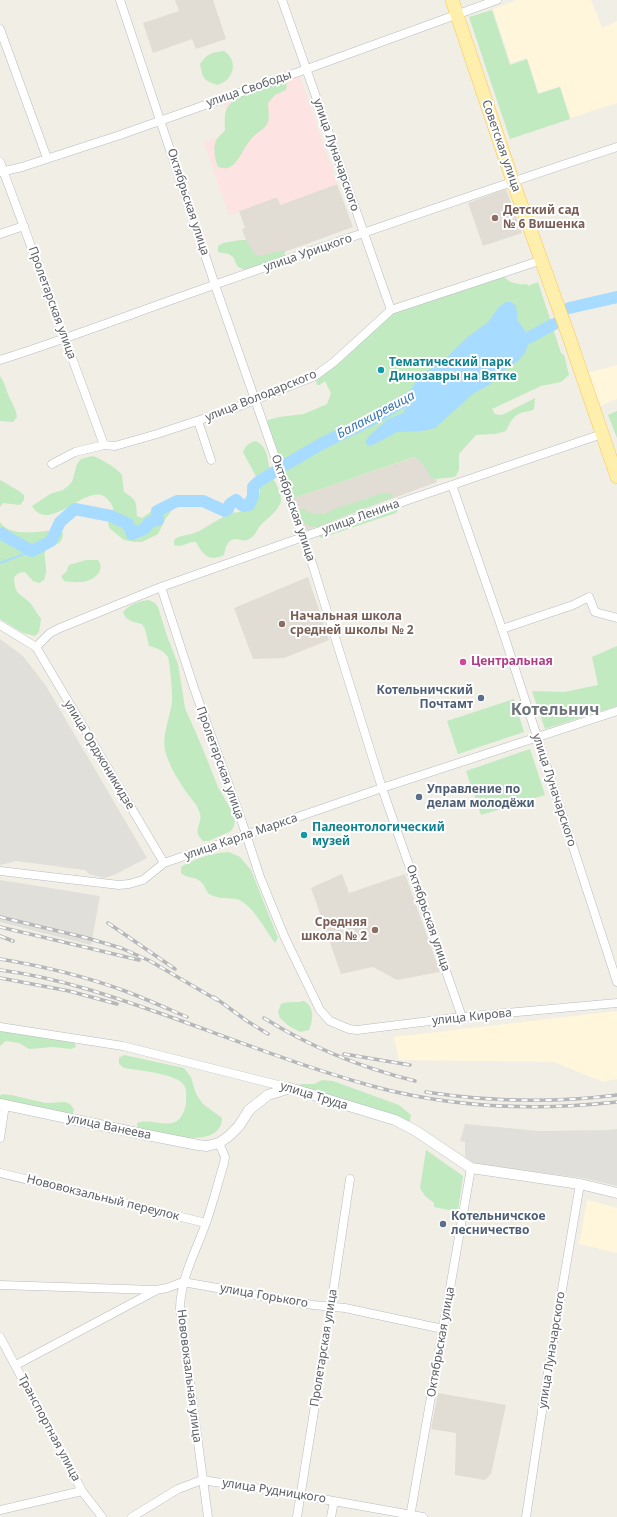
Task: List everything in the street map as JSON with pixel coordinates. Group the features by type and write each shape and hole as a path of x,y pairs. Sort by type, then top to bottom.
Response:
{"main road":[{"name":"Советская улица","path":"452,0 513,182 542,260 602,434"},
{"path":"602,434 617,478"}],"street":[{"name":"Октябрьская улица","path":"120,0 215,285 303,537 382,788 462,1017"},
{"name":"улица Луначарского","path":"282,0 363,234 391,310"},
{"name":"улица Свободы","path":"2,172 22,167 120,135 497,0"},
{"path":"0,29 47,158"},
{"name":"улица Урицкого","path":"0,360 56,342 215,285 617,147"},
{"name":"Пролетарская улица","path":"0,162 2,172 24,226 104,445"},
{"path":"0,234 24,226"},
{"name":"улица Володарского","path":"52,464 75,452 104,445 115,446 198,421 315,376 324,370 391,310 542,260"},
{"path":"198,421 211,460"},
{"name":"улица Ленина","path":"36,647 50,634 60,628 161,587 602,434"},
{"name":"улица Луначарского","path":"452,485 502,629 617,982"},
{"name":"Пролетарская улица","path":"161,587 194,688 260,878 285,938 320,1010 330,1021"},
{"path":"502,629 573,605 589,597 594,612 617,618"},
{"path":"0,625 36,647"},
{"name":"улица Орджоникидзе","path":"36,647 164,863"},
{"name":"улица Карла Маркса","path":"0,871 119,885 130,884 143,880 164,863 382,788 617,711"},
{"name":"улица Кирова","path":"330,1021 349,1029 357,1030 462,1017 617,1003"},
{"name":"улица Труда","path":"0,1027 123,1046 290,1088 395,1120 416,1131 472,1168 580,1184 617,1193"},
{"path":"219,1143 239,1126 249,1110 268,1095 290,1088"},
{"path":"0,1138 3,1105"},
{"name":"улица Ванеева","path":"3,1105 198,1145 208,1146 219,1143"},
{"name":"Нововокзальная улица","path":"208,1517 180,1308 180,1294 183,1282 206,1223 224,1164 225,1157 219,1143"},
{"name":"Октябрьская улица","path":"410,1516 472,1168"},
{"name":"Нововокзальный переулок","path":"0,1173 206,1223"},
{"name":"Пролетарская улица","path":"297,1517 350,1179"},
{"name":"улица Луначарского","path":"526,1517 547,1378 580,1184"},
{"name":"улица Горького","path":"0,1285 156,1290 167,1288 183,1282 312,1305 331,1306 443,1328"},
{"name":"улица Горького","path":"16,1365 156,1290"},
{"name":"Транспортная улица","path":"0,1337 82,1491 102,1517"},
{"path":"132,1517 178,1490 202,1480"},
{"name":"улица Рудницкого","path":"202,1480 300,1495 410,1516 423,1517"},
{"path":"0,1510 82,1491"},
{"path":"331,1517 334,1501"}],"shaded area":[{"path":"175,0 213,0 226,39 196,49 192,39 153,53 143,23 179,11"},
{"path":"517,0 591,0 602,28 617,21 617,103 571,118 560,86 539,93 527,58 511,63 493,9"},
{"path":"300,76 337,184 280,205 277,197 229,215 204,142 234,132 224,103"},
{"path":"337,184 353,227 254,263 242,229 245,228 239,211 277,197 280,205"},
{"name":"Детский сад № 6 Вишенка","path":"506,189 522,233 483,246 468,203"},
{"path":"617,365 617,399 600,406 587,373"},
{"path":"421,455 429,455 437,482 305,531 294,498"},
{"name":"Начальная школа средней школы № 2","path":"308,577 329,640 284,658 253,659 234,608"},
{"path":"0,639 23,656 46,686 147,858 114,875 104,878 89,874 85,870 16,861 0,865"},
{"name":"Средняя школа № 2","path":"342,874 349,893 405,874 440,972 397,980 373,967 341,974 311,888"},
{"path":"0,880 100,896 91,945 0,922"},
{"path":"617,1011 617,1079 603,1082 554,1062 399,1060 394,1037"},
{"path":"465,1124 539,1131 617,1129 617,1186 583,1178 475,1164 465,1157 465,1142 460,1141"},
{"path":"587,1200 617,1208 617,1253 579,1244"},
{"path":"438,1393 506,1405 491,1474 485,1480 455,1475 456,1433 431,1429"}],"green space":[{"path":"492,10 510,65 527,59 538,94 560,87 570,119 510,139 469,17"},
{"path":"224,51 232,60 233,65 231,75 223,83 217,85 204,78 200,64 210,54"},
{"path":"283,81 287,84 286,90 275,95 268,103 269,117 267,125 248,142 239,158 233,165 227,168 218,167 214,149 215,142 225,130 225,115 229,105 242,95"},
{"path":"246,240 255,255 263,256 285,251 284,257 264,266 248,270 242,269 229,254 218,252 218,246 223,243"},
{"path":"504,276 511,282 517,284 527,284 528,286 538,282 561,353 564,355 569,375 561,382 541,386 492,409 495,414 502,415 535,398 534,409 521,413 515,417 506,431 495,434 476,435 459,454 459,470 455,477 436,479 431,477 421,461 414,457 294,498 266,425 268,420 304,414 327,404 331,393 325,381 320,385 317,385 316,381 318,375 398,309"},
{"path":"0,376 15,408 17,417 13,422 0,421"},
{"path":"617,411 617,438 608,415"},
{"path":"256,441 263,446 265,450 271,474 278,487 281,503 276,510 259,527 251,538 245,540 232,540 227,545 224,555 219,557 214,558 207,556 196,542 190,542 180,546 174,545 174,540 177,538 197,532 227,515 245,511 255,504 259,497 260,490 255,474 243,452 248,445"},
{"path":"92,456 116,469 122,475 124,492 134,499 137,516 142,518 162,504 170,504 173,509 166,518 158,534 142,542 124,540 109,528 108,522 113,518 114,513 112,505 101,495 92,495 50,515 40,514 32,506 50,494 63,490 68,486 72,482 77,464 81,459"},
{"path":"0,480 24,495 24,500 20,505 3,503 0,507"},
{"path":"383,493 391,493 393,497 318,527 305,523 299,516 298,512 302,508 312,514 324,514 337,508"},
{"path":"396,508 398,510 396,513 321,538 319,536 319,533"},
{"path":"0,522 4,527 18,532 58,530 63,533 61,542 49,547 45,552 46,571 44,580 39,583 33,581 25,572 19,573 14,577 17,592 32,605 41,619 39,632 35,636 23,633 0,619"},
{"path":"86,560 98,560 100,563 101,567 99,573 94,578 84,582 64,581 61,576 66,572 69,565"},
{"path":"149,600 155,603 158,607 178,664 185,708 218,787 235,820 231,831 209,841 203,841 199,837 198,830 200,816 198,808 174,773 165,750 165,732 172,699 168,657 160,650 149,646 145,629 142,624 128,619 123,612 135,603"},
{"path":"617,646 617,706 545,729 532,691 564,692 598,685 592,657"},
{"path":"514,699 524,732 458,754 447,721"},
{"path":"530,749 545,795 481,815 466,771"},
{"path":"229,852 240,857 251,870 278,938 275,943 253,911 242,901 220,898 211,895 207,892 200,881 181,873 181,867 192,861 204,856"},
{"path":"304,1001 310,1007 312,1018 309,1030 300,1032 289,1026 280,1018 278,1012 281,1004"},
{"path":"5,1031 74,1041 76,1047 71,1049 53,1047 29,1049 19,1043 6,1041 0,1046 0,1032"},
{"path":"124,1055 184,1068 191,1077 196,1094 203,1104 222,1118 219,1128 211,1135 187,1138 138,1129 137,1123 147,1122 168,1124 179,1120 185,1107 186,1090 182,1083 176,1079 148,1071 124,1068 119,1064 119,1058"},
{"path":"322,1080 333,1081 399,1105 411,1115 410,1121 407,1122 299,1086 301,1084 314,1084"},
{"path":"2,1094 46,1103 65,1102 70,1104 74,1109 73,1114 68,1116 0,1100 0,1096"},
{"path":"426,1150 463,1176 458,1210 454,1211 434,1207 434,1203 425,1196 420,1188"}],"water":[{"path":"506,302 511,302 516,306 518,321 525,331 528,345 525,353 518,361 507,368 489,385 474,393 435,428 422,431 397,432 370,446 366,444 369,436 388,419 403,413 407,405 411,389 417,380 427,371 442,362 469,336 488,322 500,306"}],"waterway":[{"name":"Балакиревица","path":"569,308 617,297"},
{"name":"Балакиревица","path":"513,346 554,324"},
{"name":"Балакиревица","path":"285,465 323,443 373,419 421,391"},
{"name":"Балакиревица","path":"0,533 32,551 51,541 60,522 75,509 111,516 128,524 132,534 144,529 150,522 158,520 157,511 177,501 203,501 225,511 228,509 230,504 236,500 243,506 249,505 253,496 253,487 274,472"},
{"path":"0,563 32,551"}],"railway":[{"path":"0,917 87,938 121,948 150,961 217,1000"},
{"path":"108,923 175,969"},
{"path":"0,927 139,960"},
{"path":"0,936 13,941"},
{"path":"0,959 79,976 133,994 187,1017"},
{"path":"0,970 46,978 91,990 135,1004 323,1071 372,1086 402,1093 432,1099 494,1106 525,1107 586,1105 617,1102"},
{"path":"0,978 69,991 117,1004"},
{"path":"214,997 268,1034"},
{"path":"264,1018 337,1056 376,1070 415,1081"},
{"path":"344,1054 410,1065"},
{"path":"426,1092 474,1098 522,1100 593,1098 617,1095"}],"place":[{"name":"Детский сад № 6 Вишенка","path":"495,218"},
{"name":"Тематический парк Динозавры на Вятке","path":"381,370"},
{"name":"Начальная школа средней школы № 2","path":"282,624"},
{"name":"Центральная","path":"463,662"},
{"name":"Котельничский Почтамт","path":"481,698"},
{"name":"Управление по делам молодёжи","path":"419,797"},
{"name":"Палеонтологический музей","path":"304,835"},
{"name":"Средняя школа № 2","path":"375,930"},
{"name":"Котельничское лесничество","path":"443,1224"}],"district":[{"name":"Котельнич","path":"555,710"}]}
